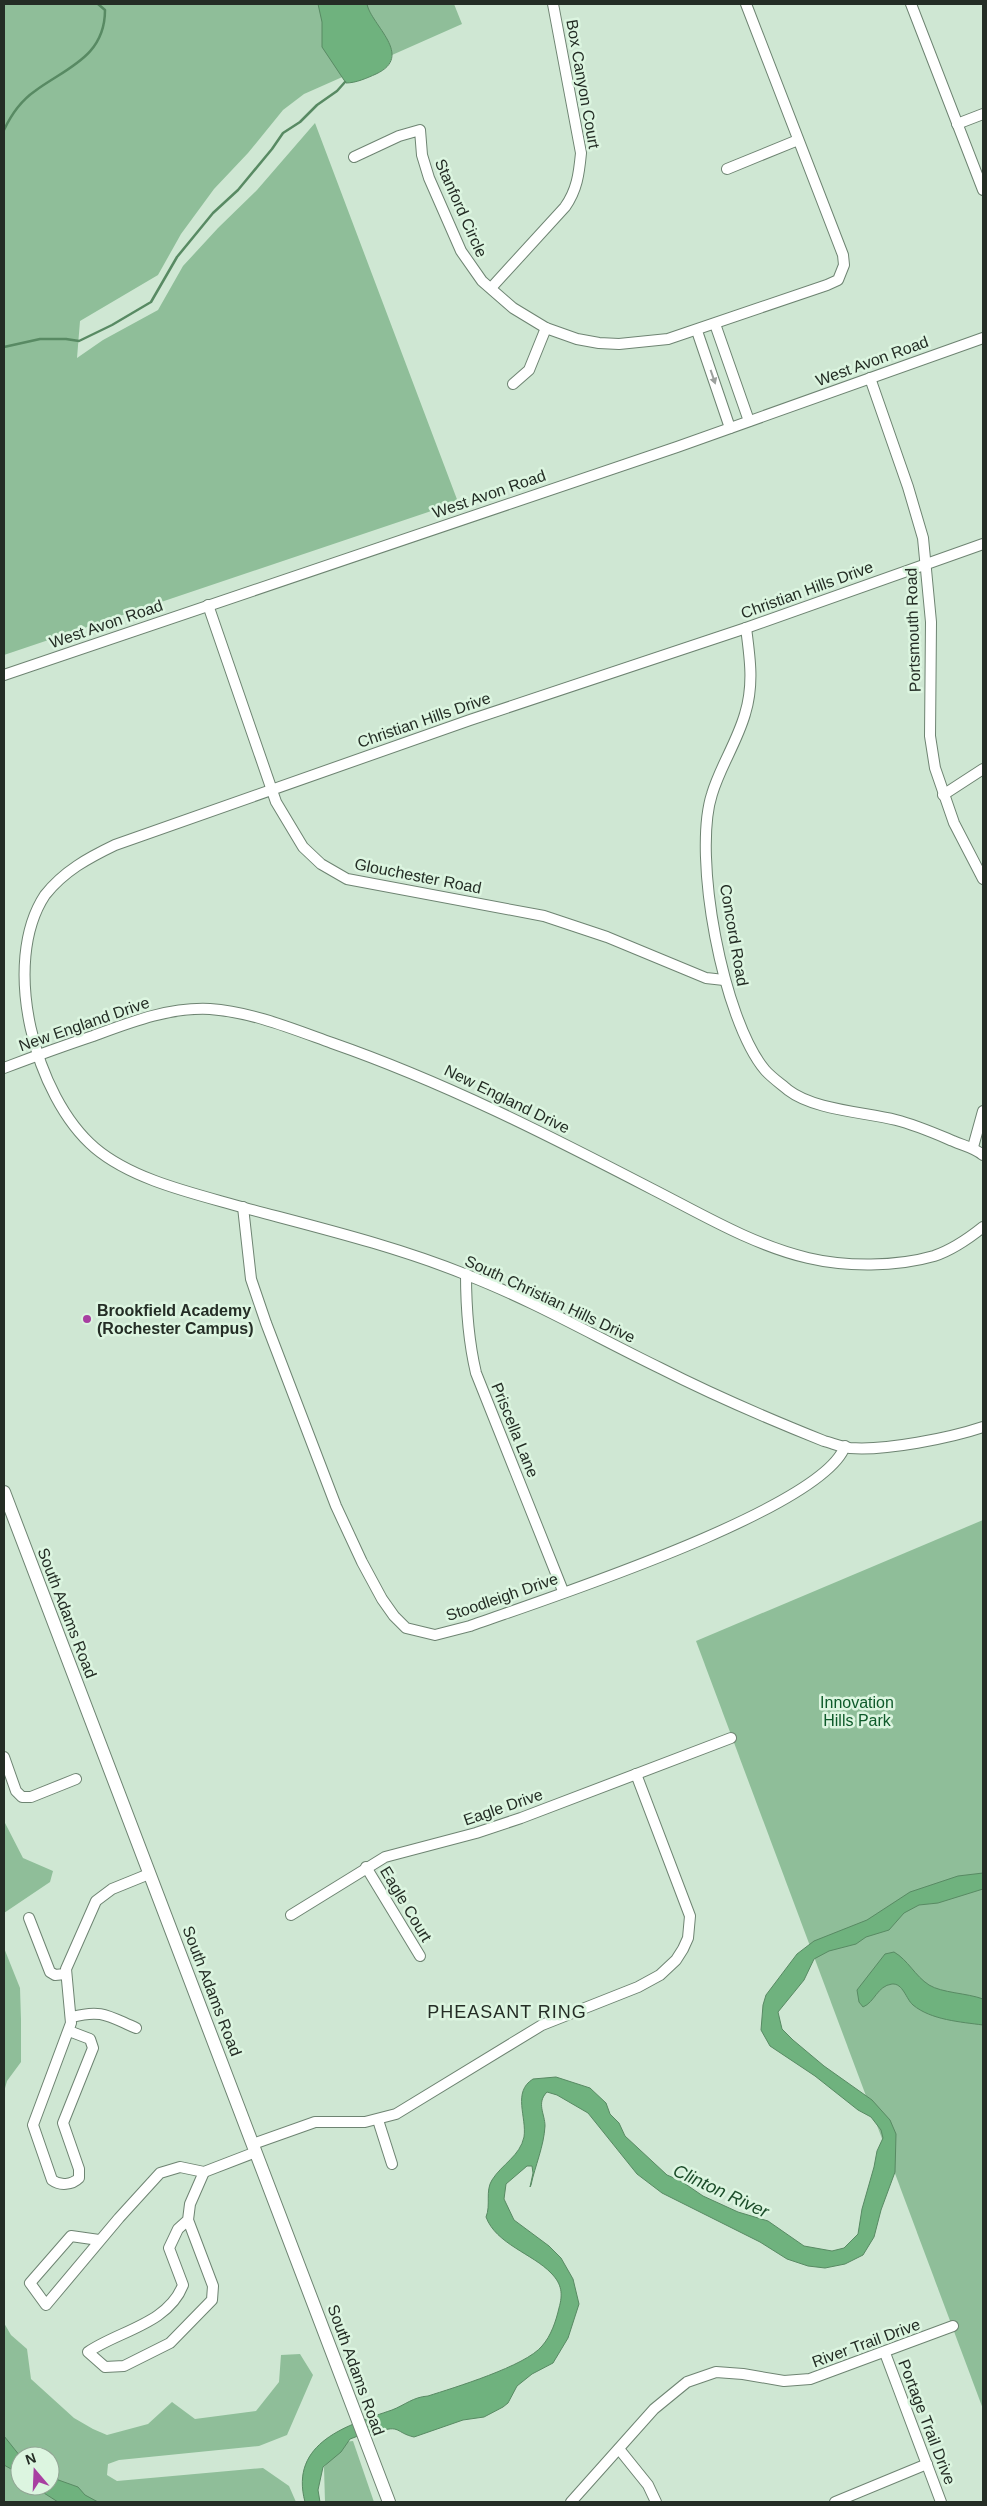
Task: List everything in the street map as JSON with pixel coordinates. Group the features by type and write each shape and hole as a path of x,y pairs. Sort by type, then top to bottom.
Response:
{"main road":[{"name":"South Adams Road","path":"4,1492 8,1516 149,1874 389,2502"}],"street":[{"name":"Box Canyon Court","path":"491,288 566,207 579,178 581,153 553,4"},
{"name":"Stanford Circle","path":"354,157 399,136 420,130 422,155 440,204 461,251 472,269 513,308 546,328 577,339 619,344 668,339 697,331 838,280 842,271 843,255 746,4"},
{"path":"910,4 983,190"},
{"path":"957,124 983,114"},
{"path":"727,169 798,140"},
{"path":"715,324 749,421"},
{"path":"513,384 530,370 546,328"},
{"path":"697,331 730,428"},
{"name":"West Avon Road","path":"4,675 730,428 983,338"},
{"name":"Portsmouth Road","path":"870,378 908,487 923,538 930,622 930,736 935,768 954,824 983,879"},
{"name":"Christian Hills Drive","path":"36,1056 23,1008 21,976 24,946 30,925 44,897 60,879 83,860 115,845 272,789 746,628 983,544"},
{"name":"Glouchester Road","path":"208,605 272,789 290,827 303,847 321,864 347,879 544,916 607,937 706,978 724,980"},
{"name":"Concord Road","path":"746,628 752,670 750,691 745,715 712,794 706,823 712,916 724,980 741,1026 765,1070 793,1093 819,1104 897,1120 973,1147 983,1155"},
{"path":"943,795 983,769"},
{"name":"New England Drive","path":"4,1068 148,1016 185,1010 209,1009 234,1012 310,1035 435,1081 516,1118 732,1230 807,1258 864,1264 925,1258 959,1245 983,1227"},
{"name":"South Christian Hills Drive","path":"36,1056 58,1100 78,1131 96,1149 146,1176 193,1193 408,1253 466,1274 514,1295 662,1369 824,1441 845,1446 883,1446 930,1440 983,1427"},
{"path":"973,1147 983,1111"},
{"name":"Stoodleigh Drive","path":"243,1207 252,1279 266,1324 336,1506 362,1562 394,1616 406,1628 435,1635 470,1626 731,1528 816,1478 832,1466 845,1446"},
{"name":"Priscella Lane","path":"466,1274 466,1315 476,1373 564,1591"},
{"name":"Eagle Drive","path":"291,1914 366,1867 401,1852 476,1833 512,1821 732,1738"},
{"path":"4,1757 16,1791 22,1797 31,1797 76,1779"},
{"path":"100,2240 71,2236 30,2283 46,2305 100,2240 160,2173 180,2167 204,2172 315,2122 365,2122 396,2114 542,2025 638,1987 660,1975 676,1960 688,1938 690,1916 636,1774"},
{"name":"Eagle Court","path":"366,1867 420,1956"},
{"path":"69,2031 90,2039 93,2048 63,2123 79,2169 79,2178 76,2181 63,2184 52,2180 33,2125 69,2031 72,2017 66,1974 96,1901 112,1890 149,1874"},
{"path":"29,1918 50,1972 55,1975 66,1974"},
{"path":"72,2017 91,2012 99,2013 136,2028"},
{"path":"378,2120 392,2164"},
{"path":"188,2220 178,2229 170,2248 182,2286 180,2293 155,2318 102,2342 88,2352 105,2367 124,2366 170,2343 212,2300 213,2286 188,2220 190,2204 204,2172"},
{"name":"River Trail Drive","path":"571,2502 666,2397 698,2378 716,2372 784,2381 800,2381 821,2376 953,2326"},
{"name":"Portage Trail Drive","path":"884,2353 941,2502"},
{"path":"619,2449 648,2485 656,2502"},
{"path":"835,2502 927,2464"}],"green space":[{"path":"4,4 454,4 462,24 304,94 283,110 248,153 214,189 181,234 158,275 80,321 77,358 103,340 158,310 183,266 257,190 315,123 458,502 4,655"},
{"name":"Innovation Hills Park","path":"983,1520 983,2409 696,1641"},
{"path":"4,1821 23,1858 53,1871 50,1882 4,1913"},
{"path":"4,1948 20,1988 21,2062 7,2081 4,2092"},
{"path":"4,2323 11,2335 27,2349 31,2379 74,2418 107,2435 148,2424 172,2402 195,2419 256,2411 279,2382 281,2355 300,2354 313,2375 287,2435 259,2446 119,2460 108,2464 107,2475 117,2481 263,2468 289,2486 296,2502 4,2502"},
{"path":"353,2441 374,2502 325,2502 324,2467 344,2442"}],"shaded area":[{"path":"318,4 367,4 388,40 391,49 392,58 387,67 365,79 346,83 322,47 322,22"},
{"path":"983,1873 983,1889 938,1903 919,1905 904,1913 889,1930 866,1937 856,1944 829,1951 814,1959 804,1980 778,2012 782,2029 824,2066 872,2100 890,2120 896,2134 895,2172 881,2210 874,2237 863,2255 845,2264 825,2268 808,2266 787,2259 760,2242 662,2193 637,2174 588,2113 557,2095 547,2092 542,2100 545,2122 544,2133 531,2185 530,2187 533,2173 532,2166 527,2166 506,2184 504,2199 514,2220 549,2246 561,2258 573,2279 579,2304 568,2338 553,2363 532,2374 517,2386 508,2403 484,2417 463,2420 414,2437 398,2430 390,2429 378,2432 374,2430 350,2439 341,2452 323,2467 318,2490 320,2502 305,2502 302,2481 306,2464 314,2450 326,2439 358,2422 413,2400 488,2376 521,2361 534,2354 548,2338 555,2323 560,2303 561,2289 557,2281 543,2266 506,2242 491,2226 486,2217 490,2184 522,2144 524,2137 523,2091 533,2079 556,2077 590,2088 606,2103 610,2114 619,2123 625,2136 667,2175 681,2181 703,2196 738,2212 768,2221 804,2246 832,2251 844,2248 858,2234 862,2209 877,2151 883,2138 881,2130 871,2117 858,2110 815,2076 770,2046 761,2030 763,2005 766,1995 797,1954 814,1941 867,1920 910,1892 958,1876"},
{"path":"894,1952 934,1988 983,1999 983,2025 946,2020 928,2014 913,2005 902,1989 896,1984 887,1985 863,2007 859,2002 857,1990 885,1954"},
{"path":"4,2436 12,2446 10,2446 10,2468 4,2465"},
{"path":"60,2481 78,2487 85,2495 98,2502 58,2502 49,2496 60,2496"}],"waterway":[{"path":"4,130 21,103 35,91 82,60 91,50 103,26 105,10 98,4"},
{"path":"4,347 40,339 79,341 112,325 151,302 177,257 213,213 238,190 283,133 300,122 345,82"}],"place":[{"name":"Brookfield Academy (Rochester Campus)","path":"87,1319"}],"district":[{"name":"PHEASANT RING","path":"507,2012"}],"water label":[{"name":"Clinton River","path":"721,2191"}]}
